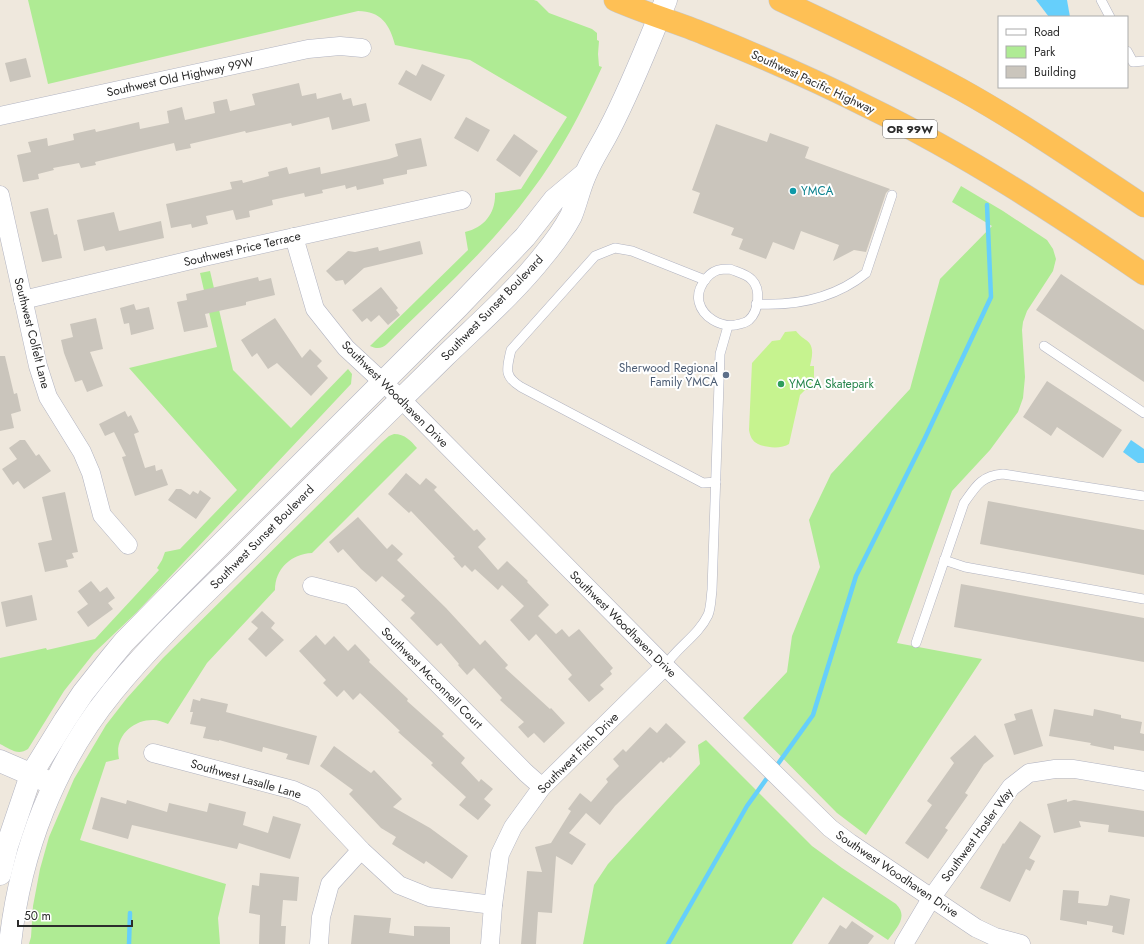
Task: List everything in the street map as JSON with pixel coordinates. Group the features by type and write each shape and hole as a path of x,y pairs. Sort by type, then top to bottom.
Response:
{"highway":[{"name":"Southwest Pacific Highway","path":"615,0 663,8 707,34 807,78 941,144 1031,198 1144,274"},
{"path":"780,0 913,64 960,89 1009,118 1144,206"}],"main road":[{"name":"Southwest Sunset Boulevard","path":"10,944 22,872 34,835 53,784 95,714 133,667 162,637 295,503 498,304 543,257 570,218 586,173 609,131 630,87 663,8"},
{"name":"Southwest Sunset Boulevard","path":"0,874 9,841 31,775 83,693 124,642 459,306 525,237 554,200 586,173"},
{"path":"0,761 53,784"}],"street":[{"name":"Southwest Old Highway 99W","path":"0,116 308,49 340,46 362,48"},
{"name":"Southwest Colfelt Lane","path":"0,195 38,366 48,397 82,452 91,473 102,514 128,545"},
{"name":"Southwest Price Terrace","path":"23,300 294,237 462,200"},
{"name":"Southwest Woodhaven Drive","path":"294,237 315,309 346,348 401,399 665,666 830,828 863,853 932,897 976,928 995,938 1021,944"},
{"name":"Southwest Mcconnell Court","path":"312,586 351,596 526,774 542,788"},
{"name":"Southwest Fitch Drive","path":"490,944 493,906 500,854 513,827 542,788 665,666"},
{"name":"Southwest Lasalle Lane","path":"153,753 293,790 313,799 361,850 399,885 429,897 493,906"},
{"name":"Southwest Hosler Way","path":"904,944 932,897 1011,787 1029,773 1055,769 1074,769 1144,781"},
{"path":"319,944 321,917 330,884 361,850"}],"lane":[{"path":"1101,0 1109,16"},
{"path":"1128,52 1133,62 1144,61"},
{"path":"756,304 780,305 804,301 843,289 866,273 892,195"},
{"path":"705,280 632,251 615,248 595,256 511,350 507,370 513,382 521,388 703,483 716,482"},
{"path":"730,269 753,280 757,289 758,301 756,304 754,313 749,320 740,324 728,326 715,321 704,313 699,302 701,287 705,280 718,270 730,269"},
{"path":"665,666 669,658 693,637 708,614 712,590 720,354 728,326"},
{"path":"1044,346 1144,413"},
{"path":"916,643 964,503 976,486 990,475 1003,474 1144,496"},
{"path":"944,560 965,567 1144,599"}],"green space":[{"path":"28,0 534,0 537,1 549,13 592,29 597,33 597,40 599,41 599,66 602,67 587,100 561,148 514,214 480,253 387,344 381,348 374,348 370,346 468,250 465,232 478,227 488,218 494,207 495,193 521,189 567,117 470,60 395,45 390,31 383,20 373,14 358,11 48,84"},
{"path":"961,186 1047,240 1053,249 1056,259 1053,271 1027,311 1023,322 1022,330 1025,377 1023,398 1018,412 990,450 952,491 897,643 982,659 866,835 837,813 743,718 787,672 792,636 820,567 809,520 831,474 910,389 940,279 992,226 952,202"},
{"path":"210,271 233,370 291,428 348,369 352,374 351,384 137,612 94,653 64,691 28,749 21,752 11,750 0,744 0,658 46,648 47,650 95,639 159,570 157,568 165,552 180,549 237,490 129,368 217,347 200,273"},
{"name":"YMCA Skatepark","path":"796,331 811,345 812,352 810,366 814,366 814,378 808,390 805,390 800,395 789,444 778,447 761,445 753,440 749,430 752,363 772,341 780,340 785,332"},
{"path":"394,434 398,434 410,440 417,448 312,553 297,556 281,569 276,582 275,590 207,663 168,724 153,720 138,723 126,731 122,737 118,751 119,759 106,762 80,840 226,884 218,918 220,944 29,944 31,937 33,906 40,869 49,837 74,779 106,725 127,698 163,658 382,442"},
{"path":"706,740 812,846 896,904 900,909 901,918 888,940 823,897 792,944 583,944 594,885 608,864 700,764 698,745"}],"water":[{"path":"1036,0 1067,0 1070,16 1048,16"},
{"path":"1131,440 1144,449 1144,463 1138,463 1123,452"}],"building":[{"path":"26,58 31,77 10,82 5,63"},
{"path":"422,64 445,75 431,101 398,84 406,70 416,76"},
{"path":"299,83 302,96 316,93 317,99 341,93 343,100 351,98 353,106 366,103 370,121 332,130 329,117 292,126 291,123 246,133 245,131 190,144 191,148 176,151 174,143 95,162 96,165 81,168 79,163 53,168 54,170 38,174 39,179 23,182 17,155 31,152 28,142 47,138 48,146 74,140 73,134 95,129 96,132 139,122 140,129 169,123 167,111 182,107 185,120 215,113 213,102 227,99 230,111 255,105 252,94"},
{"path":"466,117 490,130 478,152 454,138"},
{"name":"YMCA","path":"716,124 767,142 770,133 809,147 805,158 890,189 886,193 866,252 854,250 833,261 839,245 801,231 794,250 773,242 766,259 739,249 743,239 731,235 734,228 693,213 700,193 692,190"},
{"path":"514,134 538,151 520,177 496,160"},
{"path":"421,138 427,166 407,170 407,174 383,179 384,184 357,190 356,186 346,189 345,185 322,190 323,193 305,197 304,193 272,200 273,205 249,211 250,217 236,220 233,210 206,216 208,224 192,228 191,224 171,228 166,204 232,189 230,182 242,180 243,183 269,176 268,172 287,167 289,174 320,167 321,174 389,159 398,156 395,144"},
{"path":"48,208 54,235 57,234 62,258 42,262 30,212"},
{"path":"114,212 119,231 161,221 164,238 106,251 104,246 84,251 77,220"},
{"path":"420,241 423,254 364,268 345,285 343,280 336,281 326,271 348,251 355,252 378,247 379,251"},
{"path":"1061,274 1144,330 1144,382 1036,310"},
{"path":"258,277 259,281 271,278 275,295 246,302 246,305 205,314 208,327 184,332 177,302 187,300 186,294"},
{"path":"381,287 398,308 396,310 400,315 388,325 379,315 371,322 367,318 362,322 352,310"},
{"path":"134,304 136,310 149,307 154,329 131,335 129,323 124,324 120,308"},
{"path":"96,318 103,349 90,352 103,386 87,392 82,380 75,382 64,353 61,340 73,337 70,324"},
{"path":"275,318 302,358 310,349 322,361 317,366 328,378 311,396 277,363 268,369 257,353 252,357 241,340"},
{"path":"0,356 5,356 14,394 17,393 21,411 11,414 14,428 0,431"},
{"path":"1047,381 1122,430 1103,458 1057,427 1051,436 1023,417"},
{"path":"125,411 128,417 131,415 139,432 134,434 145,468 155,465 156,471 162,469 168,485 135,496 122,457 126,456 114,432 105,436 99,424"},
{"path":"20,440 25,440 36,456 39,454 51,471 24,489 18,481 13,485 2,469 17,459 9,448"},
{"path":"406,473 420,485 426,478 437,487 434,490 474,531 477,529 486,539 478,547 498,570 507,561 528,581 527,582 549,605 538,616 556,634 562,629 569,637 579,629 613,668 610,671 612,674 600,685 604,689 589,702 568,679 572,675 536,634 529,641 510,620 524,606 502,585 498,590 475,569 472,572 465,565 462,568 453,558 455,557 411,511 409,513 388,494"},
{"path":"176,489 181,489 190,495 193,491 198,494 200,490 211,498 196,519 168,500"},
{"path":"65,492 78,552 72,553 74,558 66,560 68,567 45,572 38,543 52,540 42,497"},
{"path":"988,501 1144,530 1144,575 980,544"},
{"path":"358,517 387,549 392,544 403,554 397,560 446,608 480,645 485,640 508,665 505,668 550,709 551,708 565,723 544,743 534,733 528,738 518,727 524,722 500,700 502,698 474,668 467,675 441,643 437,646 410,618 415,613 401,600 405,596 382,576 376,582 361,569 343,549 338,553 329,542"},
{"path":"91,581 100,592 107,587 115,598 108,603 113,609 88,627 77,612 88,604 78,591"},
{"path":"961,584 1144,618 1144,662 954,627"},
{"path":"32,595 37,620 6,627 1,602"},
{"path":"262,611 275,623 271,628 284,640 266,657 248,639 258,628 251,622"},
{"path":"316,635 325,645 334,636 348,651 355,644 370,660 369,662 408,699 407,701 444,734 442,736 465,758 461,763 479,782 481,779 493,789 484,799 491,805 478,820 459,805 466,797 431,765 433,763 398,732 400,731 360,693 353,700 344,690 337,697 323,683 326,680 299,651"},
{"path":"201,698 228,704 226,712 317,736 309,765 286,759 288,754 263,747 262,752 219,740 203,738 206,727 190,724 193,712 190,712 193,699 200,701"},
{"path":"1032,709 1043,746 1014,755 1004,724 1016,720 1014,714"},
{"path":"1054,709 1093,716 1094,709 1121,715 1121,718 1142,722 1140,733 1144,734 1144,751 1114,746 1114,750 1090,745 1091,743 1049,736"},
{"path":"666,723 686,742 670,758 669,757 663,763 661,761 615,806 600,825 586,813 569,833 586,844 572,865 556,856 552,913 538,912 536,944 521,944 527,871 542,872 535,847 551,843 571,811 568,809 580,793 591,802 608,782 606,779 619,766 613,759 623,749 626,752 650,727 657,733"},
{"path":"975,735 994,756 984,764 965,793 968,795 945,828 948,830 928,859 905,843 932,805 927,801 954,763 950,758"},
{"path":"334,746 371,773 374,770 402,799 393,807 430,828 468,856 452,879 426,861 424,864 392,844 396,837 381,828 349,794 353,790 320,766"},
{"path":"101,797 126,804 127,800 167,812 169,803 207,812 209,803 246,812 243,825 268,833 273,816 301,824 290,859 239,843 237,849 132,825 128,839 92,829"},
{"path":"1067,799 1067,802 1074,800 1144,811 1144,837 1108,832 1109,825 1079,821 1081,827 1054,833 1047,804"},
{"path":"1020,821 1041,836 1029,858 1035,861 1030,871 1026,869 1010,902 980,888 1003,843 1004,844"},
{"path":"260,873 299,877 297,901 283,900 281,926 286,926 285,944 259,944 260,915 249,913 252,885 259,886"},
{"path":"1063,890 1079,891 1078,903 1106,906 1108,905 1110,895 1130,899 1124,935 1112,932 1113,926 1087,921 1087,925 1060,920"},
{"path":"354,915 391,918 389,933 414,936 414,926 450,927 450,944 351,944"},
{"path":"852,921 874,936 868,944 828,944 840,925 846,929"}],"waterway":[{"path":"775,768 813,715 856,576 925,438 991,297 987,205"},
{"path":"668,944 747,806 770,774"},
{"path":"129,944 130,913"}],"place":[{"name":"YMCA","path":"793,191"},
{"name":"Sherwood Regional Family YMCA","path":"726,375"},
{"name":"YMCA Skatepark","path":"781,384"}]}
